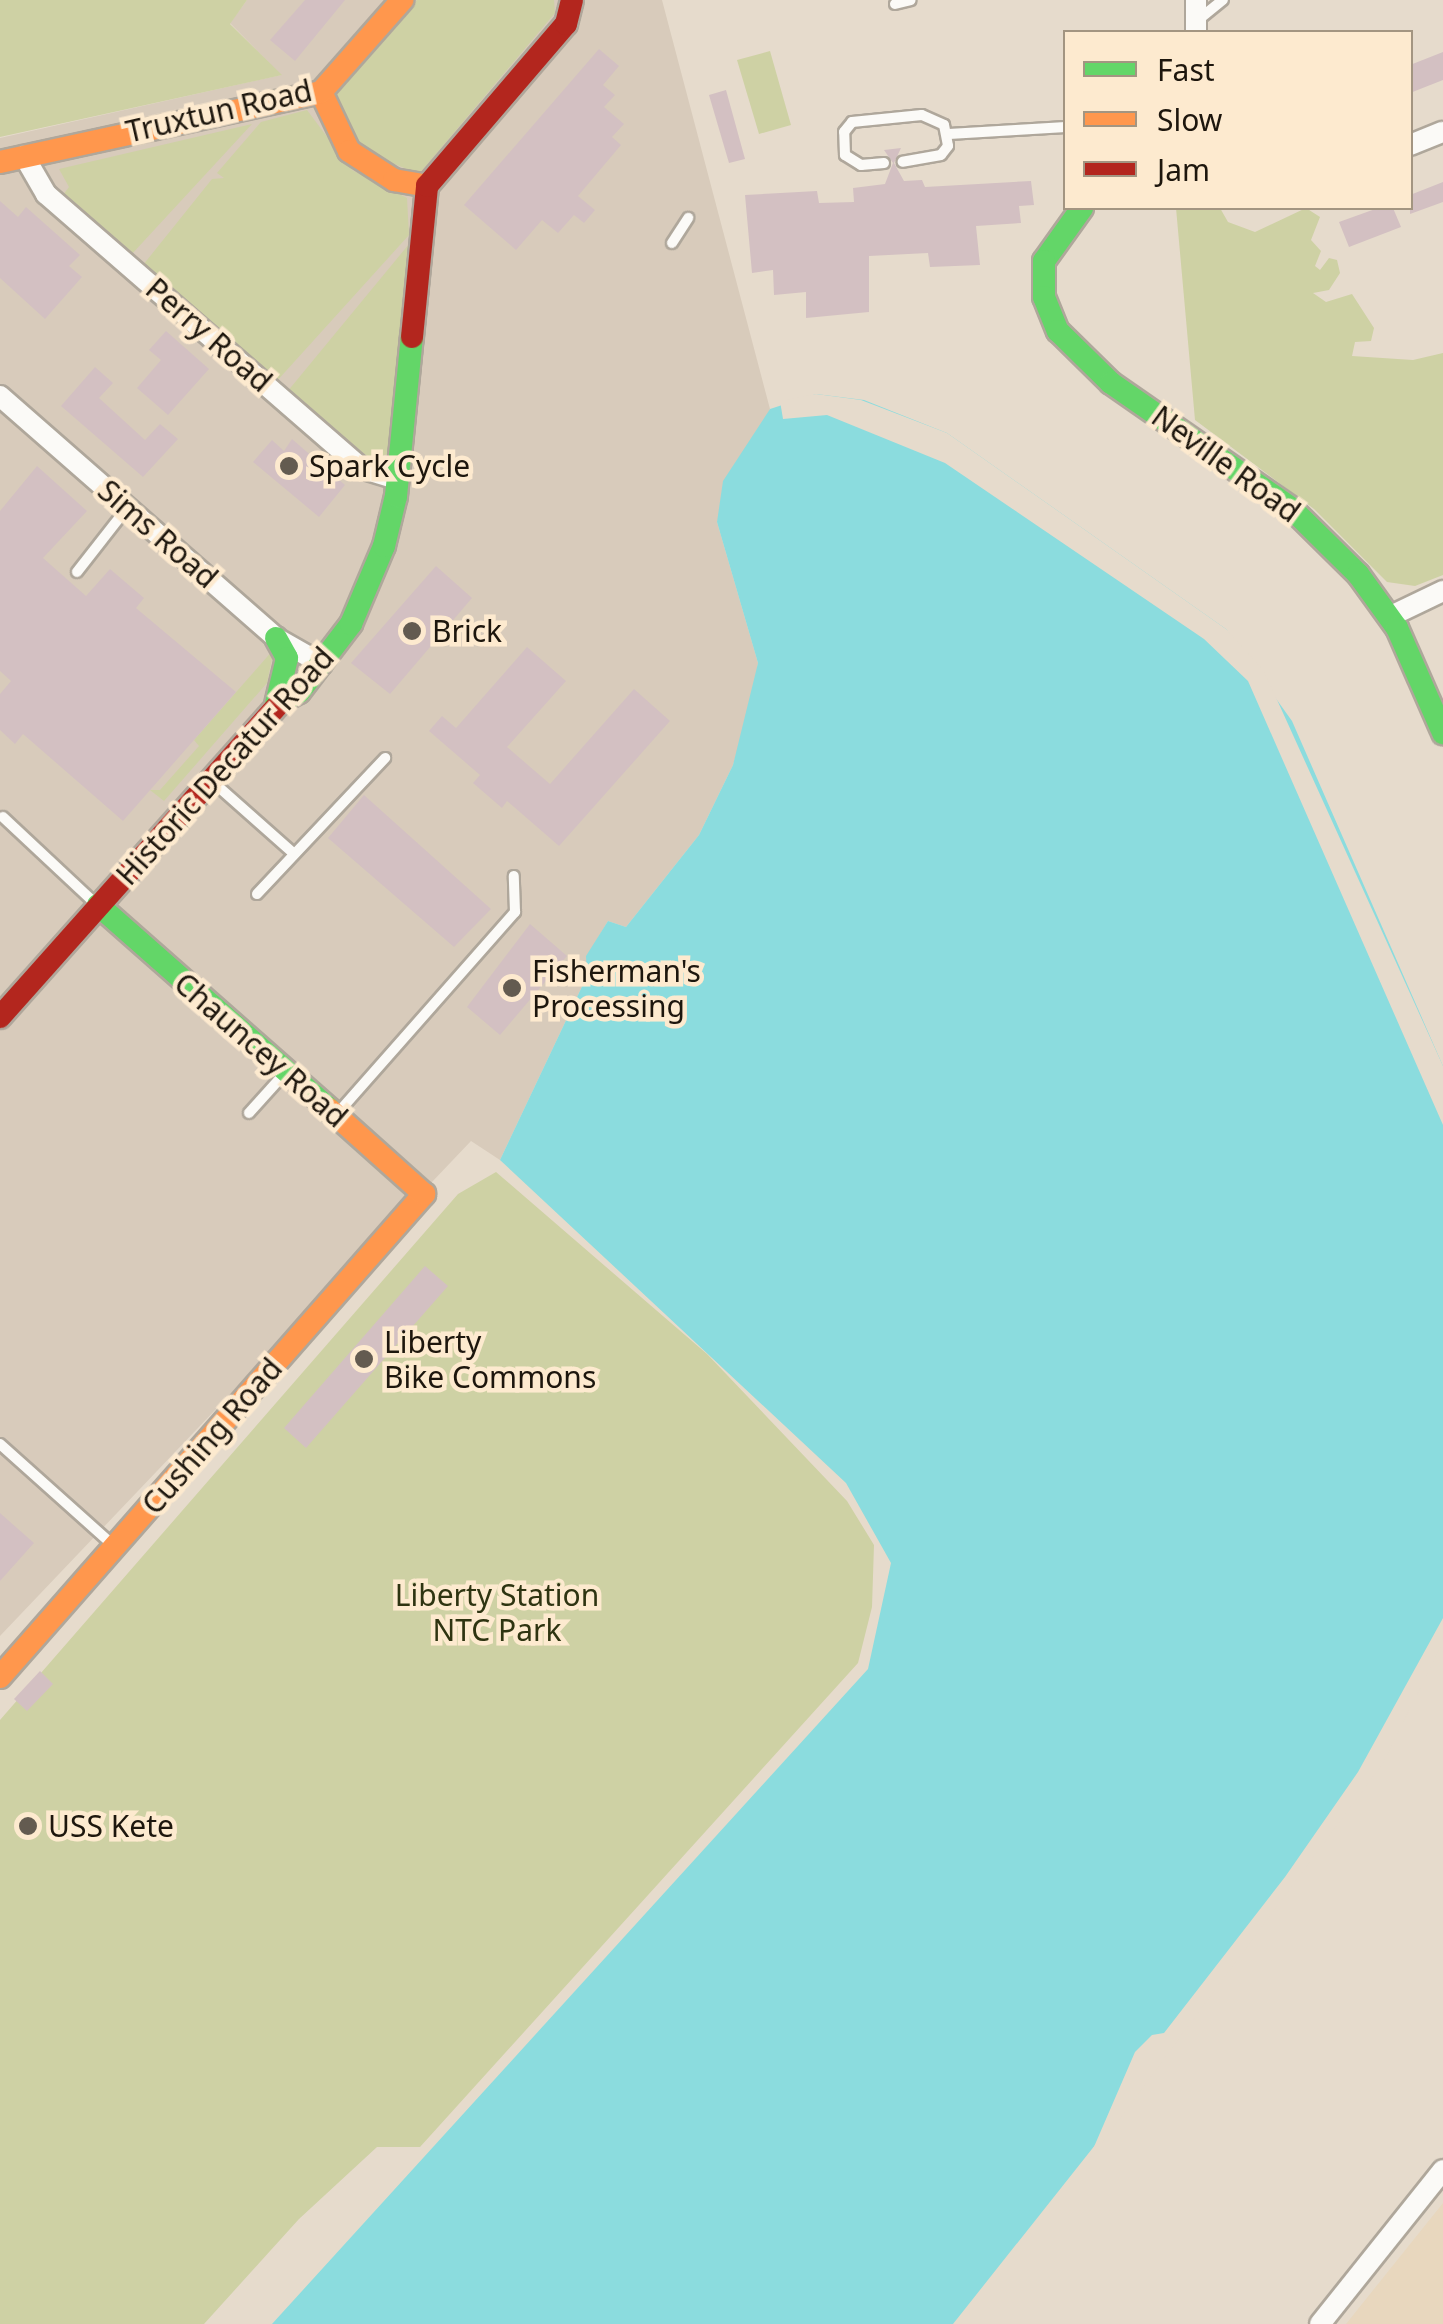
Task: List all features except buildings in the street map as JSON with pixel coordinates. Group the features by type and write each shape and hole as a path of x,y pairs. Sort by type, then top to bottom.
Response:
{"street":[{"name":"Truxtun Road","path":"0,162 320,92 402,0"},
{"path":"320,92 349,151 394,180 427,186 566,24 572,0"},
{"path":"1413,144 1443,132"},
{"name":"Perry Road","path":"24,156 46,194 360,468 407,481"},
{"name":"Historic Decatur Road","path":"0,1017 276,704 299,692 351,624 407,481 427,186"},
{"name":"Neville Road","path":"1081,210 1043,266 1047,308 1068,343 1111,382 1292,509 1391,616 1443,734"},
{"name":"Sims Road","path":"0,396 276,638 322,664"},
{"path":"1391,616 1443,591"},
{"path":"276,638 287,658 276,704"},
{"name":"Chauncey Road","path":"98,905 424,1194"},
{"name":"Cushing Road","path":"0,1678 424,1194"},
{"path":"1320,2324 1443,2170"}],"lane":[{"path":"895,4 911,0"},
{"path":"1197,18 1223,0"},
{"path":"884,163 860,164 844,155 844,132 852,122 922,115 949,134 1063,127"},
{"path":"902,162 941,154 949,134"},
{"path":"672,243 688,218"},
{"path":"77,572 128,507"},
{"path":"257,894 291,851 385,758"},
{"path":"210,780 291,851"},
{"path":"3,817 98,905"},
{"path":"336,1116 515,912 514,876"},
{"path":"249,1113 286,1072"},
{"path":"0,1444 115,1547"}],"shaded area":[{"path":"247,0 662,0 770,409 717,522 758,663 754,696 733,765 699,835 626,927 608,921 587,956 587,976 500,1160 471,1141 0,1636 0,138 281,75 230,23"},
{"path":"1443,2203 1443,2324 1346,2324"}],"green space":[{"path":"0,0 247,0 230,24 282,75 0,137"},
{"path":"417,0 554,0 555,13 419,174 365,152 333,97"},
{"path":"770,51 791,125 759,134 737,60"},
{"path":"307,110 352,170 407,198 409,235 276,382 143,265 212,179 224,178 217,173 261,122"},
{"path":"252,124 131,255 63,195 69,187 59,169"},
{"path":"1176,210 1221,210 1228,222 1255,232 1309,210 1320,217 1311,240 1321,251 1315,266 1320,270 1329,258 1337,260 1340,273 1329,290 1313,293 1326,302 1352,294 1374,328 1371,341 1355,342 1352,356 1413,360 1443,353 1443,575 1415,586 1387,582 1314,509 1195,420"},
{"path":"414,238 390,453 372,460 287,392"},
{"path":"274,649 267,683 164,801 150,790 160,790 199,746 194,740"},
{"name":"Liberty Station NTC Park","path":"496,1172 707,1354 847,1501 874,1545 872,1607 858,1663 420,2147 377,2147 299,2219 204,2324 0,2324 0,1720 458,1194"}],"water":[{"path":"816,394 864,400 947,433 1226,629 1292,721 1443,1066 1443,1630 1379,1760 1130,2101 953,2324 272,2324 868,1669 891,1563 846,1483 500,1160 587,976 586,956 608,921 626,927 699,835 733,765 758,663 717,522 723,481 770,409"}],"pier":[{"path":"816,394 861,400 947,433 1226,629 1264,671 1443,1066 1443,1125 1248,681 1204,639 945,463 827,415 783,419 780,401"},
{"path":"1443,1618 1443,1642 1383,1763 1087,2163 1135,2052 1152,2035 1164,2033 1285,1877 1358,1772"}],"traffic: fast":[{"path":"1081,210 1044,261 1044,297 1058,331 1111,383 1292,509 1358,574 1397,628 1443,733"},
{"path":"282,701 299,692 351,624 384,546 396,496 412,337"},
{"path":"276,638 287,658 276,704"},
{"path":"98,905 329,1109"}],"traffic: slow":[{"path":"0,162 321,92 402,0"},
{"path":"321,92 349,151 394,180 427,186"},
{"path":"0,1677 424,1194 329,1109"}],"traffic: jam":[{"path":"412,337 427,186 566,24 572,0"},
{"path":"0,1017 282,701"}],"place":[{"name":"Spark Cycle","path":"289,466"},
{"name":"Brick","path":"412,631"},
{"name":"Fisherman's Processing","path":"512,988"},
{"name":"Liberty Bike Commons","path":"364,1359"},
{"name":"USS Kete","path":"28,1826"}]}
